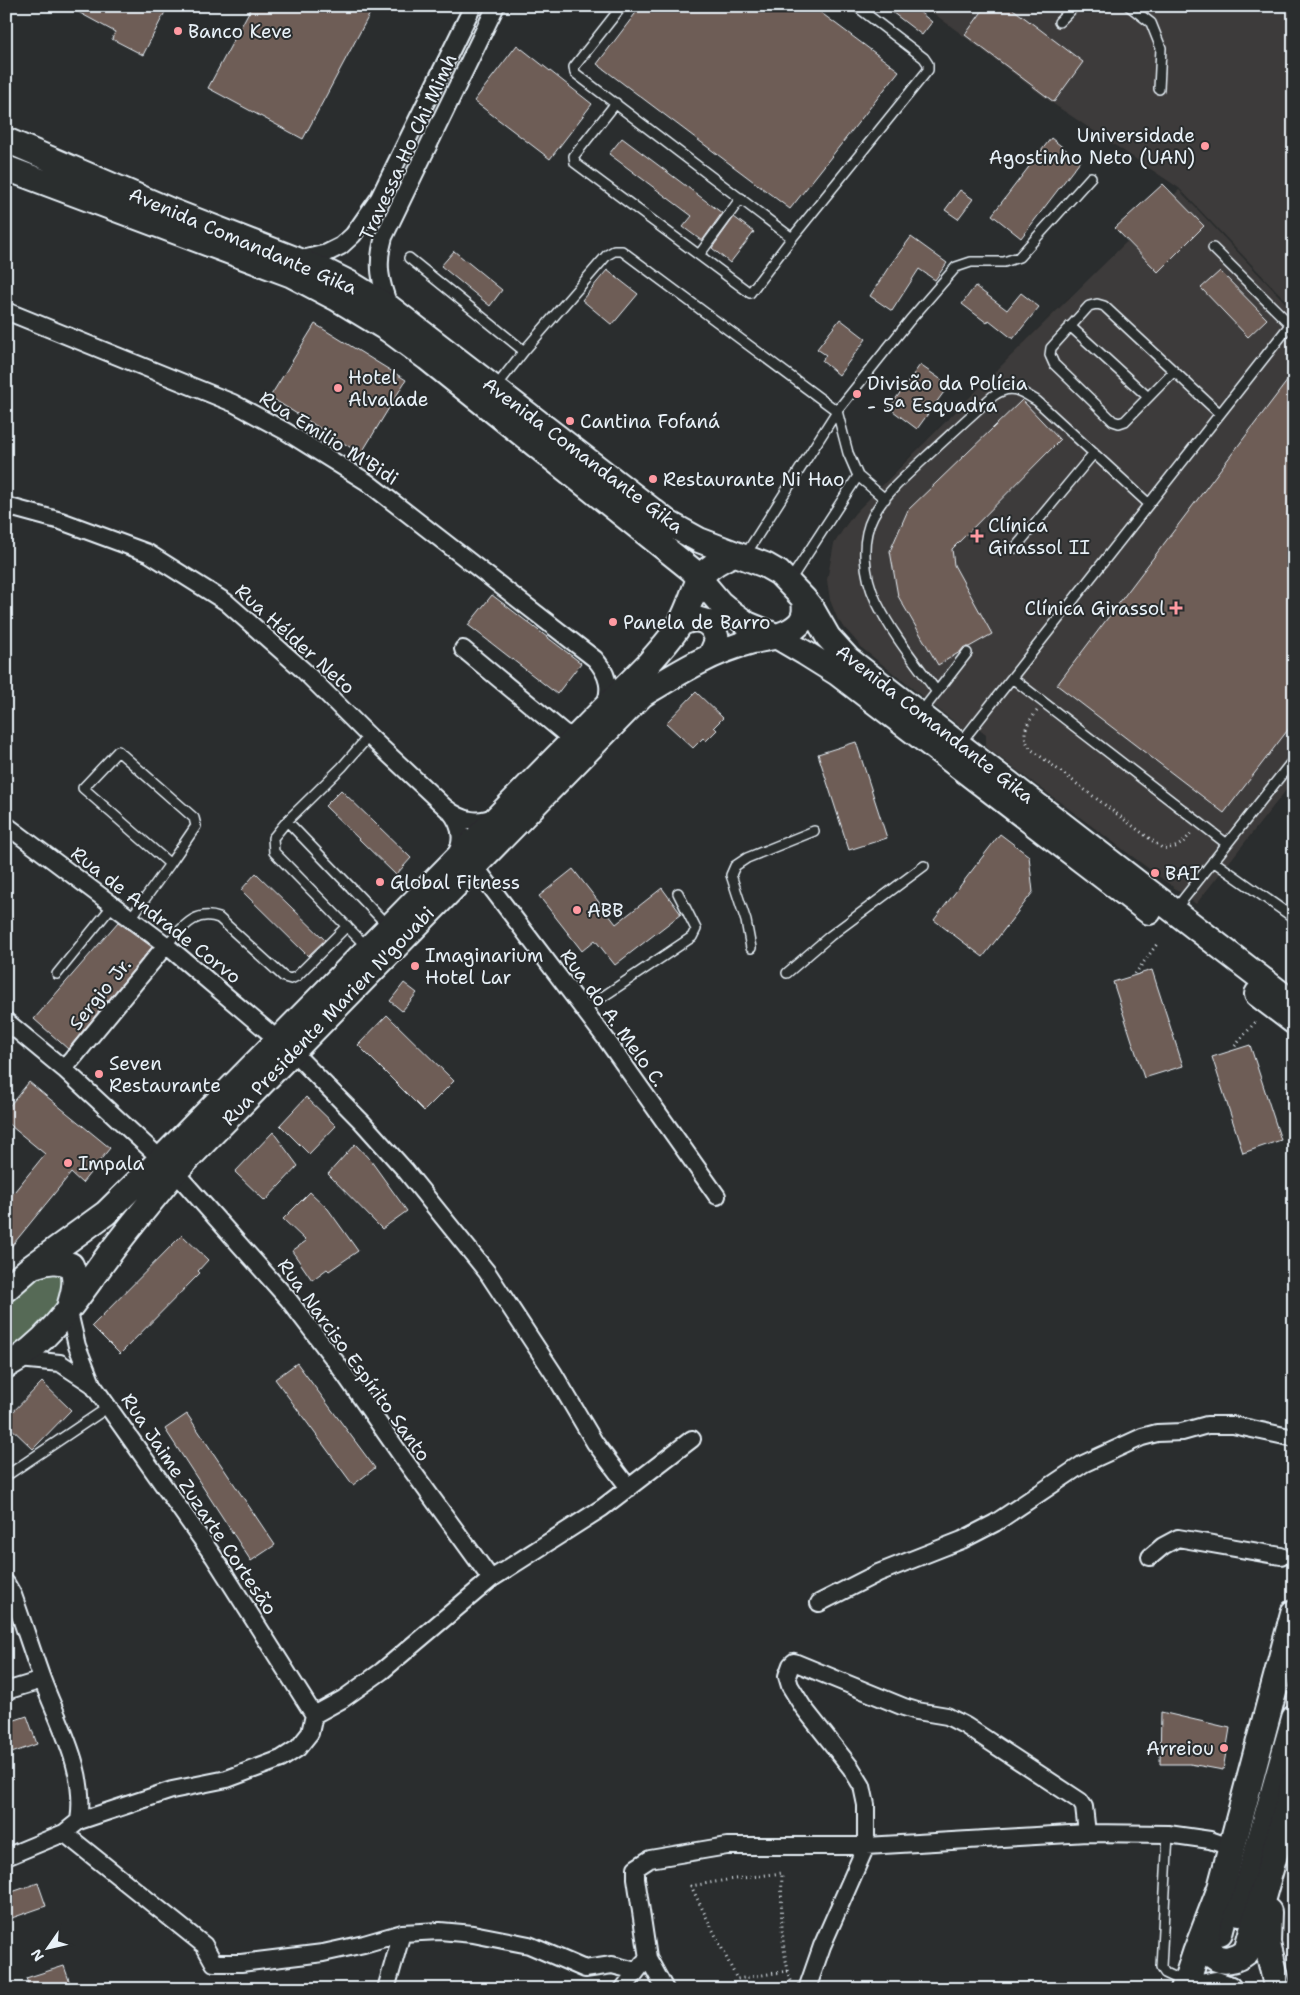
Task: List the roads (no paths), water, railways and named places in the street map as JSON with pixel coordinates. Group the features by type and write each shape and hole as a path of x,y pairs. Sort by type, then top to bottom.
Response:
{"main road":[{"path":"1294,1613 1221,1888 1220,1932 1208,1945 1210,1952 1219,1958 1230,1960 1240,1957 1247,1951 1294,1784"},
{"path":"1268,1876 1268,1943 1279,1988"},
{"path":"1220,1932 1196,1953 1189,1987 1216,1985 1228,1989"}],"street":[{"name":"Travessa Ho Chi Mimh","path":"298,260 327,253 341,246 353,235 379,198 473,6"},
{"name":"Travessa Ho Chi Mimh","path":"390,308 383,290 379,269 379,254 384,237 496,6"},
{"name":"Avenida Comandante Gika","path":"6,140 174,212 298,260 351,284 390,308 670,524 699,540 765,565 779,573 812,609 828,637 848,659 1284,996 1294,999"},
{"name":"Avenida Comandante Gika","path":"6,168 277,269 344,302 390,330 692,570 699,580 732,613 761,632 776,636 837,673 1294,1022"},
{"name":"Rua Emilio M'Bidi","path":"6,311 232,403 284,431 367,482 595,659 602,667 609,684 606,702 600,713"},
{"name":"Rua Hélder Neto","path":"6,506 61,521 148,552 192,579 226,602 252,623 303,670 369,736 456,815 473,822 500,814"},
{"path":"699,580 704,572 717,562 739,556"},
{"name":"Rua Presidente Marien N'gouabi","path":"286,1046 368,948 500,814 569,738 600,713 649,663 679,625 699,580"},
{"name":"Rua Presidente Marien N'gouabi","path":"6,1289 30,1268 66,1244 168,1166 286,1046 474,865 642,695 711,655 776,636 799,624 804,617 796,590"},
{"path":"679,625 692,619 700,619 712,627 717,640 711,655"},
{"path":"463,649 569,738"},
{"path":"595,659 604,666 621,672 639,668 649,663"},
{"name":"Rua Hélder Neto","path":"448,808 461,833 458,851 449,866"},
{"name":"Rua de Andrade Corvo","path":"6,825 166,945 286,1046 362,1122 405,1170 487,1272 554,1374 595,1442 629,1488"},
{"name":"Rua do A. Melo C.","path":"474,865 583,1010 717,1196"},
{"name":"Sergio Jr.","path":"64,1069 166,945"},
{"name":"Rua Narciso Espírito Santo","path":"6,1022 64,1069 168,1166 288,1299 336,1362 491,1579"},
{"name":"Rua Presidente Marien N'gouabi","path":"11,1362 44,1336 69,1307 132,1224 168,1166"},
{"path":"6,1269 20,1270 51,1261 62,1261 71,1265 75,1274 73,1294 69,1307 77,1346 92,1384"},
{"name":"Rua Jaime Zuzarte Cortesão","path":"11,1362 60,1363 92,1384 110,1406 214,1557 314,1715"},
{"path":"819,1603 878,1572 962,1540 995,1523 1082,1464 1142,1437 1157,1433 1182,1432 1207,1425 1232,1425 1294,1438"},
{"path":"6,1857 64,1833 79,1821 172,1790 226,1779 281,1759 298,1748 310,1733 314,1715 342,1699 382,1671 491,1579 602,1508 692,1439"},
{"path":"1150,1558 1163,1546 1178,1538 1281,1556"},
{"path":"8,1593 70,1749 80,1785 82,1804 79,1821"},
{"path":"1220,1932 1294,1640"},
{"path":"807,1989 822,1946 866,1846 866,1805 862,1786 851,1768 803,1707 790,1686 787,1676 794,1662 917,1711 947,1716 966,1726 1080,1801 1084,1807 1087,1833"},
{"path":"6,1691 42,1680"},
{"path":"1220,1932 1294,1718"},
{"path":"64,1833 204,1944 214,1963 241,1963 323,1953 402,1933 440,1931 473,1934 529,1945 585,1969 612,1965 636,1971"},
{"path":"665,1989 648,1958 636,1878 636,1868 650,1859 727,1846 866,1846 1087,1833 1168,1834 1210,1840 1233,1848"},
{"path":"386,1989 402,1933"},
{"path":"623,1989 648,1958"}],"lane":[{"path":"609,6 620,9 573,70 792,238"},
{"path":"616,103 574,156 574,160 750,293 928,70 928,64 924,58 856,6"},
{"path":"1060,22 1075,6"},
{"path":"1129,6 1152,23 1161,48 1159,89"},
{"path":"739,556 837,411 910,320 956,267 971,262 1004,262 1019,257 1091,176"},
{"path":"698,255 741,198"},
{"path":"959,745 1220,414 1292,327 1212,248"},
{"path":"494,389 524,351 607,255 614,251 622,251 837,411 848,453 858,476 885,500"},
{"path":"409,258 524,351"},
{"path":"1173,372 1125,421 1113,421 1054,364 1050,356 1051,348 1089,306 1097,304 1104,306 1220,414"},
{"path":"1070,326 1148,398"},
{"path":"937,692 890,627 875,599 869,583 864,550 873,516 897,485 987,400 1008,388 1017,390 1037,401 1149,504"},
{"path":"1016,548 1094,454"},
{"path":"796,590 858,476"},
{"path":"919,715 966,653"},
{"path":"1012,678 1227,844"},
{"path":"368,948 274,852 273,838 369,736"},
{"path":"131,918 170,864 196,826 194,818 118,751 83,788 170,864"},
{"path":"1174,911 1294,759"},
{"path":"287,821 389,927"},
{"path":"751,948 746,921 731,875 735,866 747,858 814,831"},
{"path":"1213,861 1294,918"},
{"path":"787,973 830,936 924,866"},
{"path":"583,1010 692,937 696,928 678,893"},
{"path":"57,974 113,905"},
{"path":"166,945 189,922 199,916 208,914 218,918 284,978 291,979 297,976 347,926"},
{"path":"6,1476 110,1406"},
{"path":"1168,1834 1161,1967 1165,1974 1189,1987"}],"tunnel":[{"path":"1202,1989 1219,1937"}],"place":[{"name":"Banco Keve","path":"178,31"},
{"name":"Universidade Agostinho Neto (UAN)","path":"1205,146"},
{"name":"Hotel Alvalade","path":"338,388"},
{"name":"Divisão da Polícia - 5ª Esquadra","path":"857,394"},
{"name":"Cantina Fofaná","path":"570,421"},
{"name":"Restaurante Ni Hao","path":"653,479"},
{"name":"Clínica Girassol II","path":"977,536"},
{"name":"Clínica Girassol","path":"1176,608"},
{"name":"Panela de Barro","path":"613,622"},
{"name":"BAI","path":"1155,873"},
{"name":"Global Fitness","path":"380,882"},
{"name":"ABB","path":"577,910"},
{"name":"Imaginarium Hotel Lar","path":"415,966"},
{"name":"Seven Restaurante","path":"99,1074"},
{"name":"Impala","path":"68,1163"},
{"name":"Arreiou","path":"1224,1748"}]}
